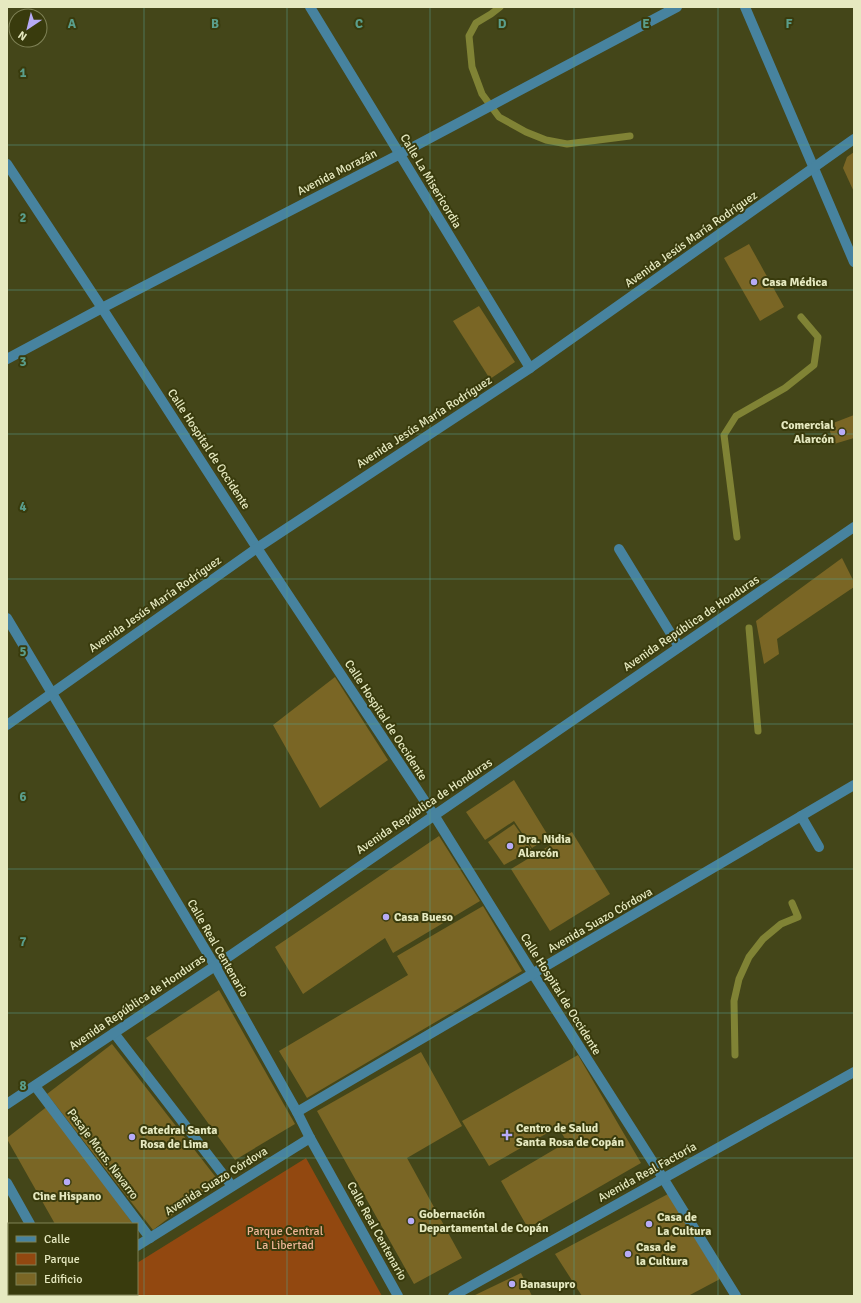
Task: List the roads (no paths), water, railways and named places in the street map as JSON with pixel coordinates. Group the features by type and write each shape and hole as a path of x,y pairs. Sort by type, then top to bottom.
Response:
{"street":[{"name":"Calle La Misericordia","path":"310,7 530,368"},
{"name":"Avenida Morazán","path":"7,359 102,308 400,154 677,7"},
{"path":"745,7 854,262"},
{"name":"Avenida Jesús María Rodríguez","path":"7,725 257,548 530,368 854,139"},
{"name":"Calle Hospital de Occidente","path":"7,164 257,548 434,815 532,974 663,1178 736,1296"},
{"name":"Avenida República de Honduras","path":"7,1104 215,966 854,527"},
{"path":"619,549 679,647"},
{"name":"Calle Real Centenario","path":"7,618 215,966 398,1296"},
{"name":"Avenida Suazo Córdova","path":"297,1112 854,785"},
{"path":"801,816 819,847"},
{"path":"114,1033 232,1186"},
{"name":"Avenida Real Factoría","path":"454,1296 854,1072"},
{"name":"Pasaje Mons. Navarro","path":"35,1086 150,1238"},
{"name":"Avenida Suazo Córdova","path":"138,1245 310,1138"},
{"path":"7,1183 29,1223"}],"waterway":[{"path":"500,7 476,23 469,36 472,67 482,94 499,117 526,132 546,140 567,144 630,136"},
{"path":"737,537 724,435 736,416 785,388 814,365 818,337 801,317"},
{"path":"749,628 758,731"},
{"path":"735,1055 734,1001 739,979 749,957 763,939 781,924 798,917 792,903"}],"place":[{"name":"Casa Médica","path":"754,282"},
{"name":"Comercial Alarcón","path":"842,432"},
{"name":"Dra. Nidia Alarcón","path":"510,846"},
{"name":"Casa Bueso","path":"386,917"},
{"name":"Centro de Salud Santa Rosa de Copán","path":"507,1135"},
{"name":"Catedral Santa Rosa de Lima","path":"132,1137"},
{"name":"Cine Hispano","path":"67,1182"},
{"name":"Gobernación Departamental de Copán","path":"411,1221"},
{"name":"Casa de La Cultura","path":"649,1224"},
{"name":"Casa de la Cultura","path":"628,1254"},
{"name":"Banasupro","path":"512,1284"}],"park label":[{"name":"Parque Central La Libertad","path":"285,1238"}]}
